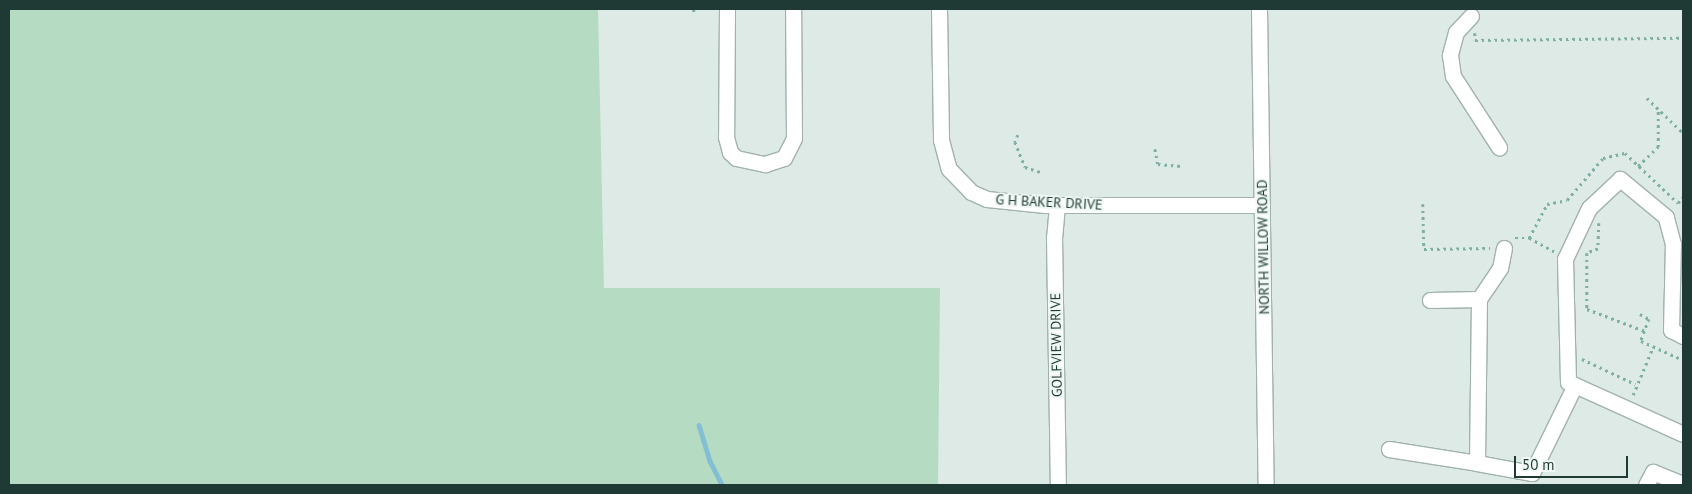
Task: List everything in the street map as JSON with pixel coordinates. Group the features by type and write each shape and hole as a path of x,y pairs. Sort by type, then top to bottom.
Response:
{"street":[{"path":"727,9 726,137 730,152 736,158 765,164 784,158 794,138 793,9"},
{"name":"G H BAKER DRIVE","path":"939,9 941,140 949,169 964,187 987,199 1057,205 1262,205"},
{"name":"NORTH WILLOW ROAD","path":"1259,9 1266,485"},
{"path":"1473,20 1456,32 1450,54 1453,76 1499,147"},
{"path":"1683,336 1671,330 1673,244 1666,217 1620,179 1589,208 1565,259 1568,382 1683,434"},
{"name":"GOLFVIEW DRIVE","path":"1057,205 1054,237 1058,485"},
{"path":"1477,463 1479,299 1500,268 1504,248"},
{"path":"1430,300 1479,299"},
{"path":"1389,449 1477,463 1529,479 1576,385"},
{"path":"1646,485 1653,472 1674,483"}],"path":[{"path":"1473,20 1475,40 1683,38"},
{"path":"1647,98 1683,133"},
{"path":"1638,166 1658,146 1658,109"},
{"path":"1018,135 1015,142 1026,167 1043,173"},
{"path":"1155,148 1158,164 1182,166"},
{"path":"1600,198 1598,249 1587,253 1587,309 1644,332"},
{"path":"1423,204 1424,249 1504,248"},
{"path":"1640,314 1649,319 1641,341 1683,360"},
{"path":"1637,400 1633,395 1636,384 1653,347"},
{"path":"1567,352 1636,384"}],"green space":[{"path":"9,9 598,9 604,288 940,288 938,485 9,485"}],"waterway":[{"path":"699,425 710,461 722,485"}]}
